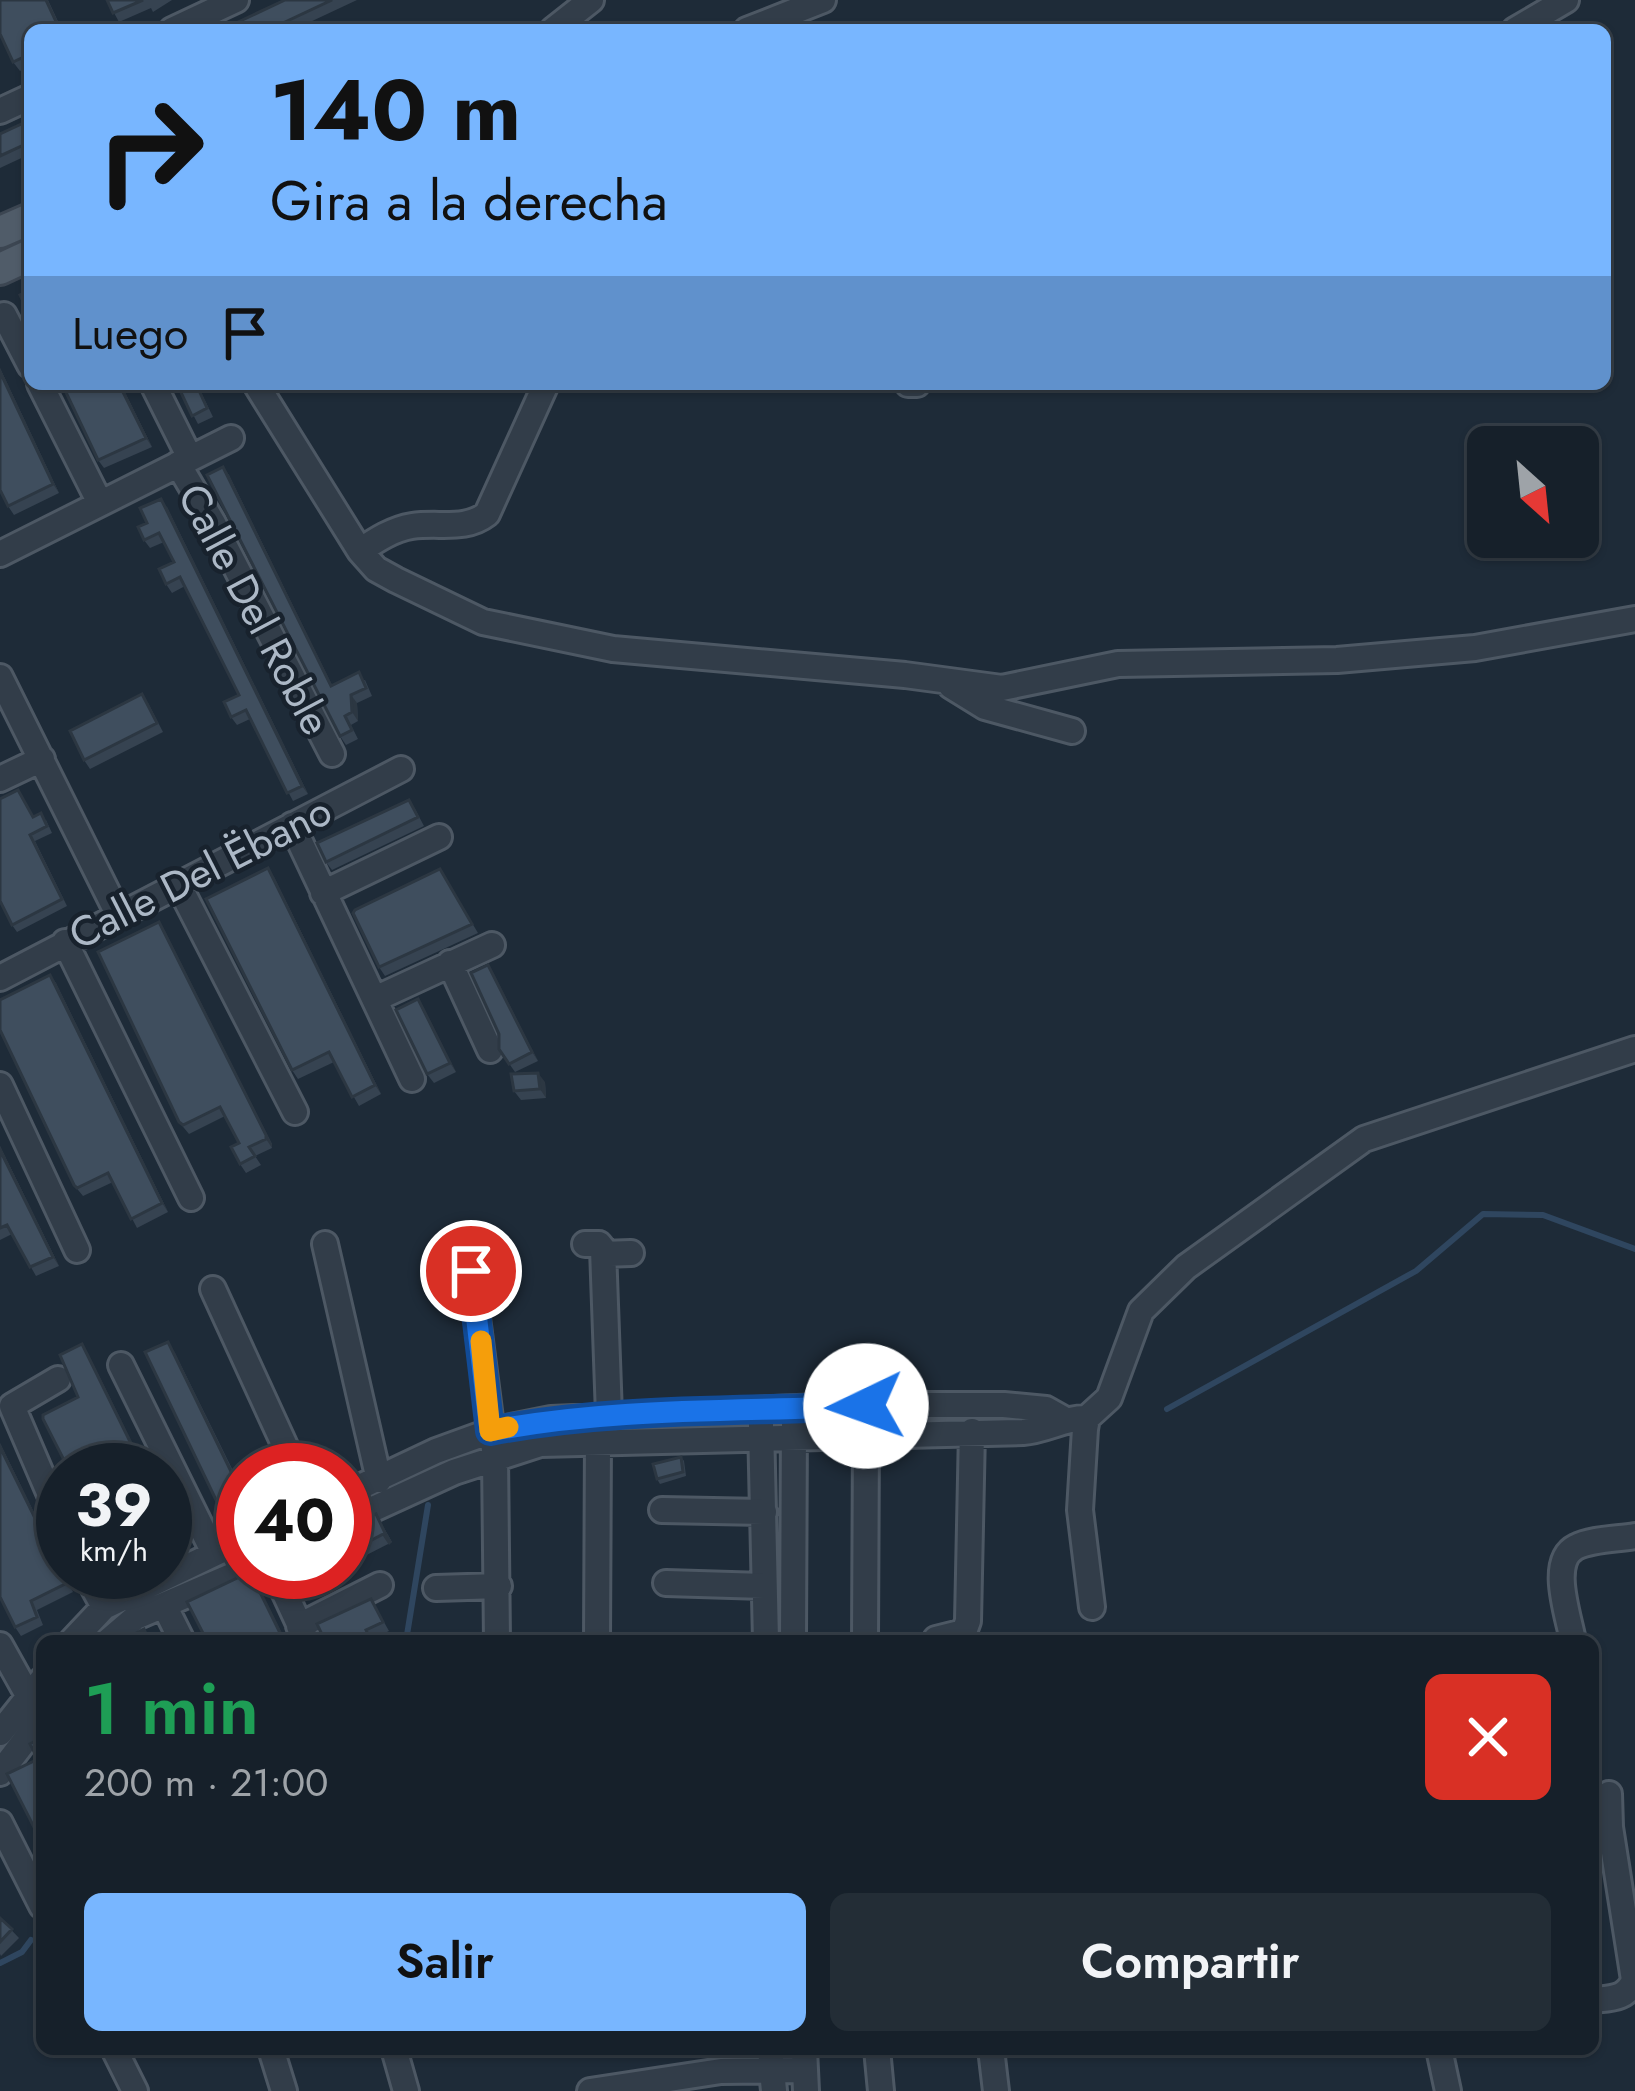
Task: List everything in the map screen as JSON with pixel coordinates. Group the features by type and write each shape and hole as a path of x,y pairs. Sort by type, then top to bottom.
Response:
{"street":[{"path":"181,24 207,6 236,0"},
{"path":"561,24 591,0"},
{"path":"762,24 823,0"},
{"path":"1525,24 1566,0"},
{"path":"4,315 24,353"},
{"path":"43,390 100,503"},
{"name":"Calle Del Roble","path":"154,390 213,523 332,754"},
{"path":"260,390 360,551 376,568 483,622 613,649 1002,688 1118,664 1337,660 1475,648 1635,619"},
{"path":"360,551 410,526 474,524 488,514 543,390"},
{"path":"3,544 100,503 231,438"},
{"path":"0,677 118,914"},
{"path":"946,683 985,707 1072,731"},
{"path":"0,779 42,759"},
{"name":"Calle Del Ëbano","path":"0,978 401,769"},
{"path":"292,825 412,1078"},
{"path":"323,893 439,837"},
{"path":"178,884 296,1112"},
{"path":"65,941 191,1198"},
{"path":"375,999 492,945"},
{"path":"450,963 490,1050"},
{"path":"372,1510 495,1457 540,1444 1043,1430 1109,1398 1141,1311 1186,1267 1364,1139 1635,1049"},
{"path":"0,1085 77,1250"},
{"path":"325,1244 379,1480"},
{"path":"609,1415 594,1249 631,1252"},
{"path":"471,1271 495,1457 497,1635"},
{"path":"213,1289 284,1443"},
{"path":"78,1635 104,1607 214,1553 121,1365"},
{"path":"36,1462 12,1406 58,1379"},
{"path":"372,1483 490,1431 550,1419 1004,1405 1046,1408 1075,1418"},
{"path":"793,1409 793,1635"},
{"path":"760,1411 766,1635"},
{"path":"1075,1418 1092,1607"},
{"path":"952,1635 964,1632 968,1621 972,1432"},
{"path":"865,1635 866,1434"},
{"path":"597,1635 598,1440"},
{"path":"662,1510 764,1512"},
{"path":"1573,1635 1562,1573 1564,1559 1576,1547 1635,1536"},
{"path":"114,1635 136,1617 216,1583"},
{"path":"666,1583 764,1586"},
{"path":"287,1599 303,1634 380,1586"},
{"path":"436,1588 499,1586"},
{"path":"100,1599 104,1607"},
{"path":"164,1605 179,1635"},
{"path":"0,1645 36,1695"},
{"path":"0,1733 36,1700"},
{"path":"0,1772 36,1702"},
{"path":"1599,1999 1621,1997 1634,1980 1623,1825 1601,1795 1635,1791"},
{"path":"0,1823 36,1895"},
{"path":"118,2055 135,2091"},
{"path":"273,2055 284,2091"},
{"path":"396,2055 406,2091"},
{"path":"878,2055 881,2091"},
{"path":"993,2055 996,2091"},
{"path":"1440,2055 1448,2091"},
{"path":"590,2091 722,2071 805,2070"}],"building":[{"path":"0,0 46,0 57,24 24,24 24,57 13,62 0,34"},
{"path":"107,0 143,0 113,13"},
{"path":"285,0 332,0 281,24 234,24"},
{"path":"24,123 24,145 0,156 0,134"},
{"path":"0,372 53,484 8,506 0,490"},
{"path":"65,390 122,390 146,438 98,460"},
{"path":"180,390 199,390 207,408 192,416"},
{"path":"223,467 331,686 359,672 366,688 351,695 352,712 345,716 352,730 340,736 207,475"},
{"path":"161,499 302,786 287,793 246,710 231,717 224,702 239,695 180,577 166,584 159,569 174,562 159,533 144,540 138,527 147,523 140,508"},
{"path":"142,694 157,723 84,760 70,731"},
{"path":"18,790 33,817 41,813 47,826 30,835 62,899 12,925 0,901 0,799"},
{"path":"409,800 418,817 326,862 317,843"},
{"path":"268,868 375,1085 352,1097 329,1052 292,1070 206,899"},
{"path":"440,869 472,924 379,967 353,913"},
{"path":"159,922 266,1135 249,1147 255,1156 240,1164 231,1147 239,1143 220,1107 183,1125 179,1122 98,952"},
{"path":"488,965 532,1052 509,1064 471,973"},
{"path":"50,975 162,1203 131,1219 108,1173 77,1188 74,1185 0,1030 0,1000"},
{"path":"418,999 450,1063 427,1074 396,1010"},
{"path":"538,1073 540,1089 514,1091 511,1074"},
{"path":"0,1150 53,1257 30,1267 7,1225 0,1228"},
{"path":"168,1342 217,1443 216,1500 192,1443 145,1352"},
{"path":"82,1344 131,1443 55,1443 43,1415 78,1397 60,1355"},
{"path":"0,1447 36,1520 36,1598 31,1601 37,1617 15,1627 0,1597"},
{"path":"681,1457 683,1472 657,1479 653,1464"},
{"path":"376,1514 385,1533 372,1540 372,1516"},
{"path":"216,1588 216,1599 263,1599 281,1635 204,1635 187,1602"},
{"path":"371,1599 383,1622 366,1630 368,1635 322,1635 317,1624"},
{"path":"36,1760 36,1831 7,1774"},
{"path":"0,1918 12,1929 0,1942"}],"waterway":[{"path":"1167,1409 1416,1271 1483,1214 1543,1215 1635,1249"},
{"path":"407,1635 428,1505"},
{"path":"0,1963 22,1952 31,1940"}],"slow traffic":[{"path":"481,1341 490,1431 508,1427"}],"route":[{"path":"471,1271 490,1431 550,1419 609,1415 866,1406"}]}
